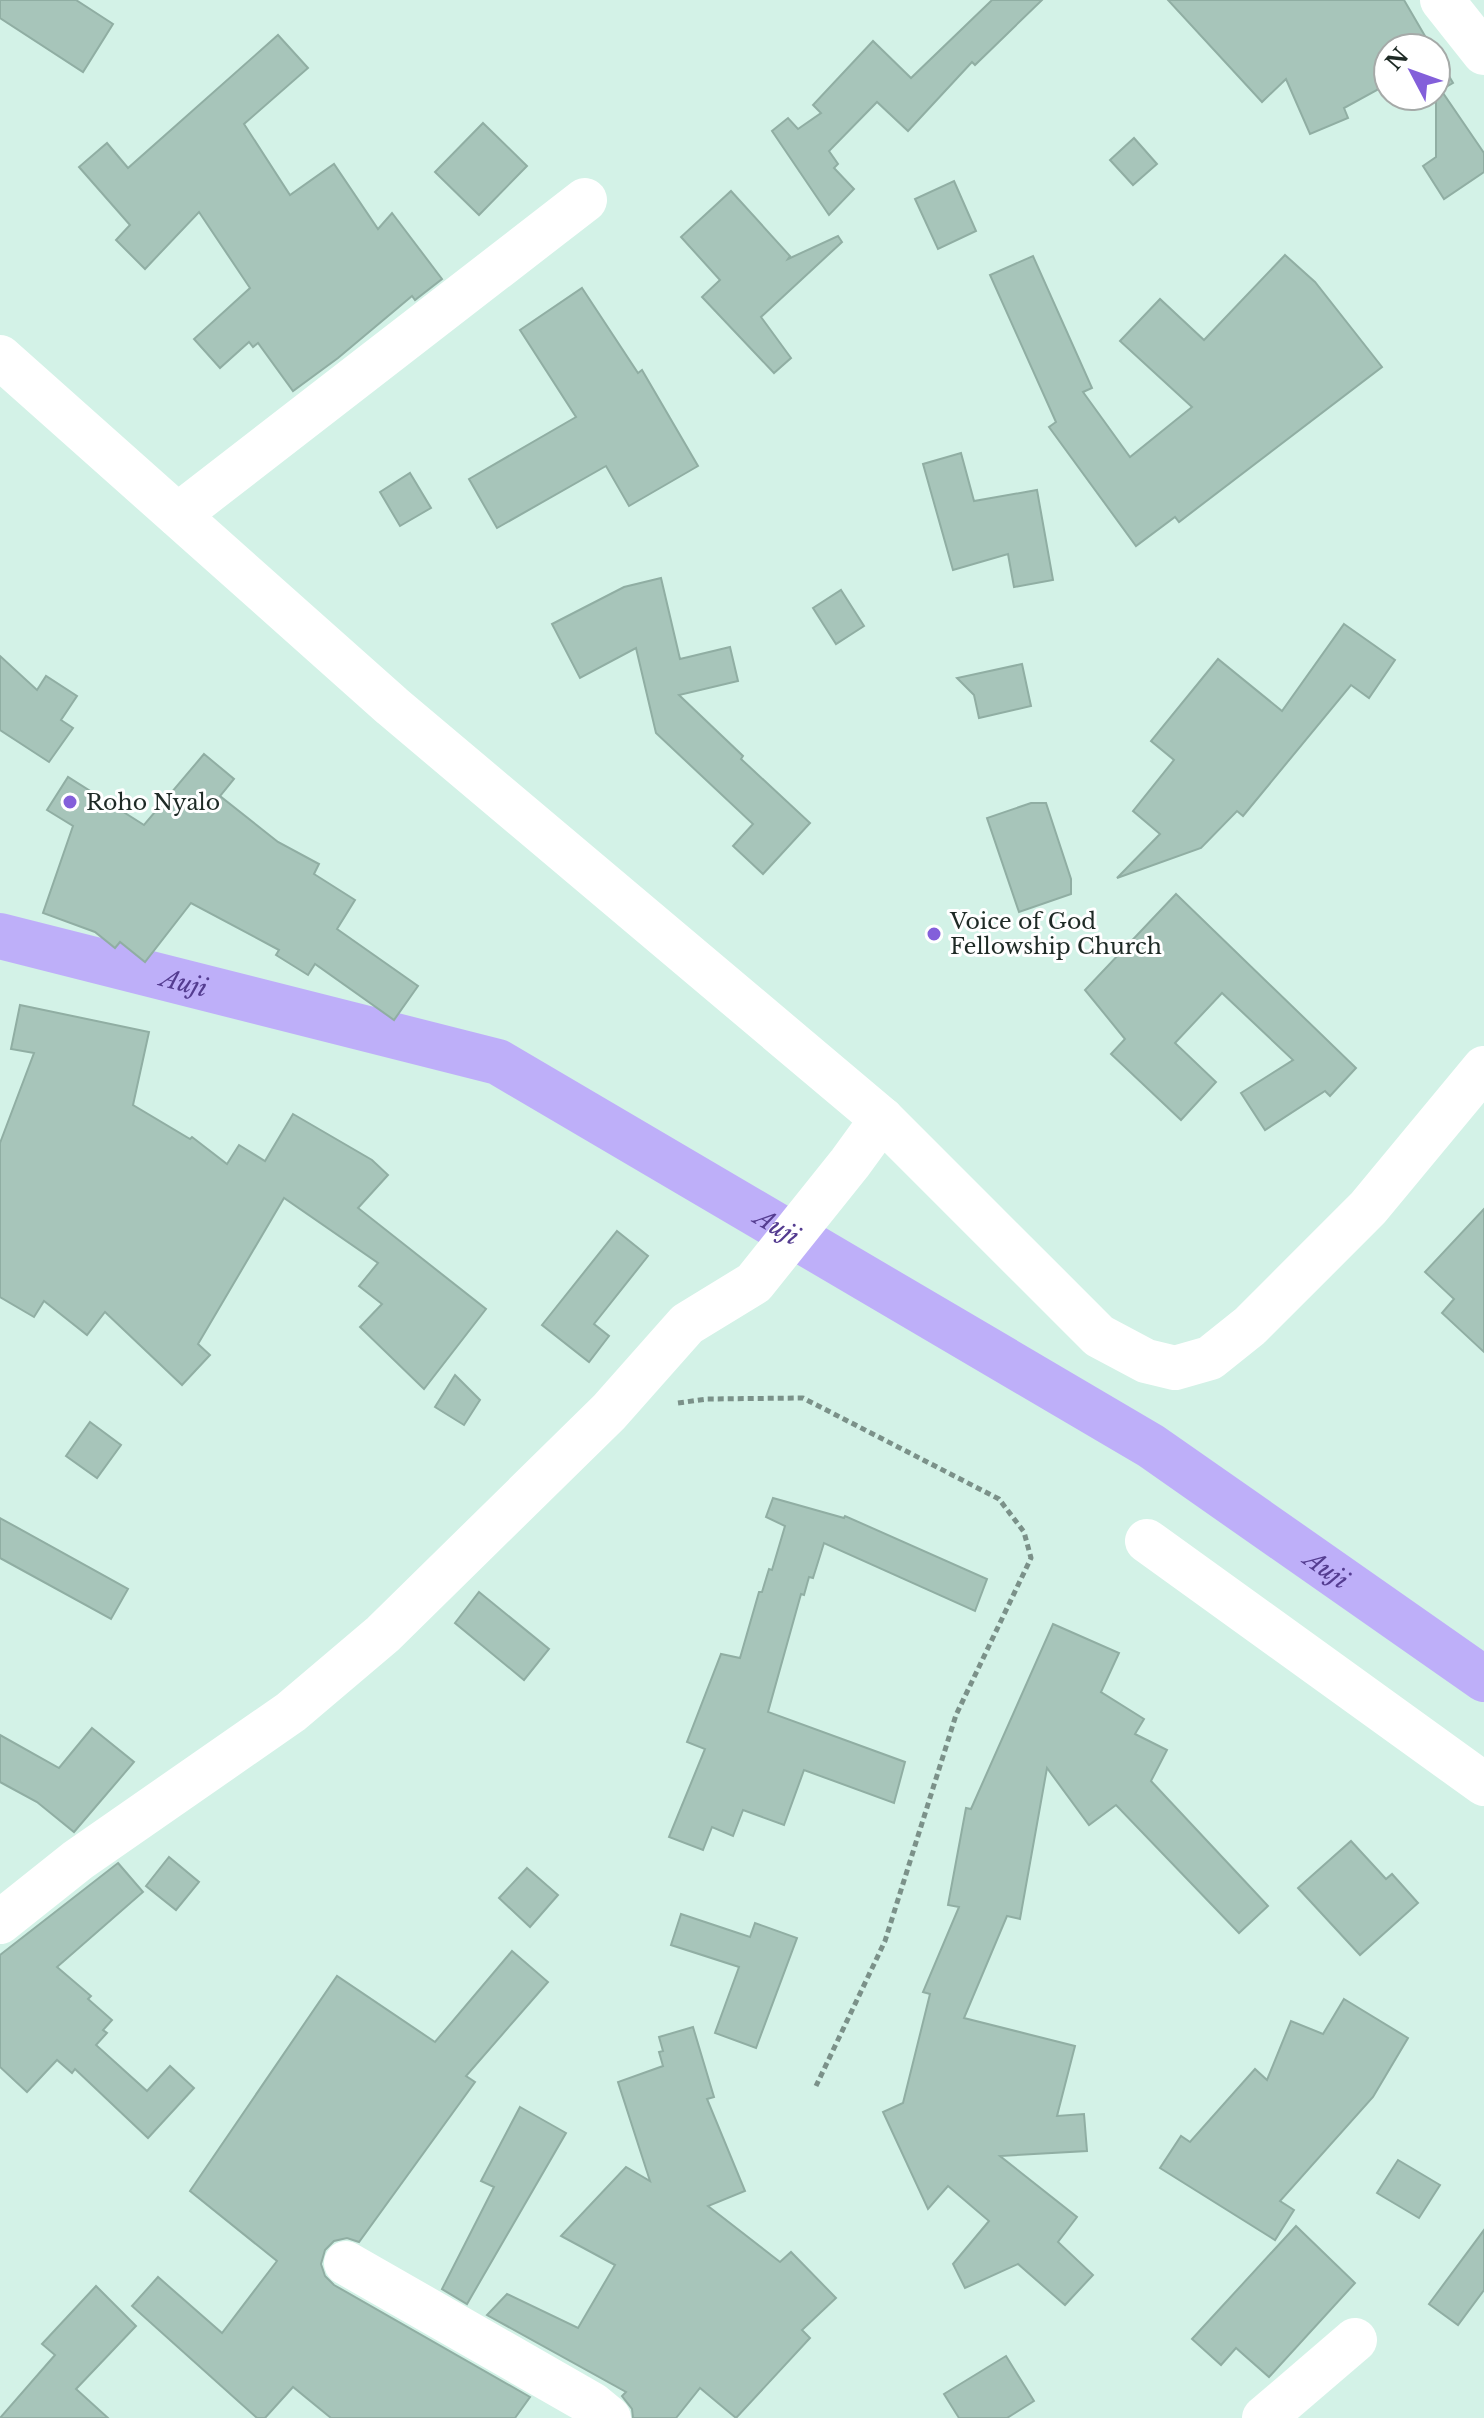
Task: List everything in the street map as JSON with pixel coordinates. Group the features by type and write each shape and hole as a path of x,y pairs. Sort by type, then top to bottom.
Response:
{"street":[{"path":"1442,0 1484,53"},
{"path":"178,515 585,200"},
{"path":"0,357 392,706 882,1119 1099,1336 1146,1361 1175,1368 1210,1358 1250,1326 1368,1208 1484,1068"},
{"path":"0,1922 78,1860 291,1712 383,1634 609,1412 687,1324 754,1283 882,1119"},
{"path":"1147,1541 1484,1784"},
{"path":"346,2263 592,2404 609,2418"},
{"path":"1264,2418 1355,2340"}],"path":[{"path":"609,1412 707,1399 803,1398 999,1499 1024,1532 1031,1558 956,1715 885,1941 816,2086"}],"building":[{"path":"0,0 76,0 113,24 83,72 0,18"},
{"path":"992,0 1042,0 975,65 972,62 908,131 877,102 829,151 838,164 834,168 854,189 829,215 772,131 788,118 798,129 821,113 813,105 873,41 911,78"},
{"path":"1168,0 1404,0 1423,32 1372,32 1372,93 1344,108 1348,118 1310,134 1286,79 1262,102"},
{"path":"278,35 308,68 244,124 290,195 334,164 378,229 392,213 442,279 415,300 412,296 293,391 258,343 253,347 249,342 220,368 194,339 250,288 199,212 145,269 116,240 130,225 79,167 107,143 128,168"},
{"path":"1452,106 1484,153 1484,172 1444,199 1423,166 1436,157 1436,112 1452,112"},
{"path":"483,123 527,166 479,215 435,172"},
{"path":"1134,138 1157,164 1133,185 1110,160"},
{"path":"954,181 976,231 938,249 915,199"},
{"path":"731,191 790,256 788,259 838,236 842,242 761,317 791,358 774,373 702,297 720,280 681,237"},
{"path":"1285,255 1315,282 1382,367 1179,522 1175,517 1136,546 1049,427 1056,422 990,275 1033,256 1092,388 1083,392 1130,457 1192,407 1120,341 1160,299 1204,340"},
{"path":"582,288 638,373 642,370 698,466 629,506 606,466 497,528 469,479 576,417 520,330"},
{"path":"961,453 974,501 1037,490 1053,580 1014,587 1008,554 953,570 923,464"},
{"path":"410,473 431,508 400,526 380,492"},
{"path":"661,578 680,659 730,647 738,681 679,695 743,756 741,759 810,823 763,874 733,846 753,824 656,733 636,648 580,678 552,624 624,587"},
{"path":"841,590 864,626 836,644 813,608"},
{"path":"1344,624 1395,660 1369,698 1351,685 1243,816 1237,811 1201,848 1117,878 1160,834 1133,811 1174,760 1151,741 1218,659 1282,711"},
{"path":"0,656 37,690 46,676 77,696 61,720 73,728 49,762 0,730"},
{"path":"1022,664 1031,706 979,718 974,695 957,678"},
{"path":"204,754 234,779 220,796 278,842 319,864 314,874 355,900 337,929 418,986 394,1020 315,964 308,975 276,955 279,950 191,903 145,962 120,942 115,948 95,932 43,913 73,826 47,810 68,777 144,825"},
{"path":"1031,803 1046,803 1071,879 1071,894 1019,912 987,818"},
{"path":"1176,894 1356,1068 1330,1096 1325,1091 1265,1130 1241,1093 1293,1060 1222,993 1175,1043 1216,1082 1181,1120 1111,1054 1125,1039 1085,990"},
{"path":"20,1005 149,1032 133,1105 190,1139 192,1137 227,1164 239,1145 265,1161 293,1114 372,1160 388,1175 358,1208 486,1309 424,1389 360,1327 382,1304 359,1286 378,1263 284,1198 198,1344 210,1355 182,1385 105,1312 87,1335 44,1301 34,1317 0,1297 0,1143 34,1053 11,1049"},
{"path":"1484,1209 1484,1352 1442,1313 1454,1299 1425,1272"},
{"path":"617,1231 648,1256 594,1324 609,1336 589,1362 542,1325"},
{"path":"455,1375 480,1400 464,1425 435,1407"},
{"path":"90,1422 121,1445 97,1478 66,1456"},
{"path":"773,1498 845,1516 987,1579 975,1611 824,1543 813,1578 809,1577 804,1595 801,1594 768,1712 905,1762 894,1803 804,1770 784,1825 743,1810 733,1836 712,1827 703,1850 669,1837 705,1749 687,1742 721,1654 740,1658 759,1592 762,1592 769,1569 772,1570 785,1526 766,1517"},
{"path":"0,1518 128,1589 111,1619 0,1558"},
{"path":"479,1592 549,1649 524,1680 455,1623"},
{"path":"1053,1624 1119,1653 1101,1692 1144,1719 1135,1734 1167,1750 1151,1781 1268,1906 1239,1933 1116,1805 1089,1825 1047,1768 1020,1919 1007,1916 964,2018 1075,2046 1057,2116 1084,2114 1087,2151 1000,2156 1077,2217 1058,2242 1093,2275 1065,2305 1018,2264 965,2288 953,2264 989,2221 948,2186 928,2209 883,2112 903,2103 930,1994 923,1992 959,1907 948,1905 966,1808 971,1809"},
{"path":"92,1728 134,1762 74,1832 37,1802 0,1782 0,1735 59,1768"},
{"path":"1351,1841 1386,1879 1392,1874 1418,1903 1360,1955 1298,1888"},
{"path":"169,1857 199,1882 176,1910 146,1886"},
{"path":"118,1863 143,1892 57,1967 91,1996 88,1999 112,2020 103,2030 107,2033 96,2045 147,2091 170,2066 194,2088 148,2138 75,2069 72,2073 57,2060 27,2092 0,2067 0,1955"},
{"path":"527,1868 558,1895 530,1927 499,1898"},
{"path":"681,1914 750,1937 755,1923 797,1938 756,2048 715,2033 739,1967 671,1945"},
{"path":"512,1951 548,1982 466,2076 475,2082 359,2242 347,2238 334,2241 325,2250 321,2264 325,2276 334,2285 530,2397 515,2418 331,2418 293,2387 265,2418 257,2418 132,2306 158,2277 222,2333 277,2261 190,2191 337,1976 435,2042"},
{"path":"1344,1999 1408,2038 1373,2097 1280,2201 1294,2210 1275,2240 1160,2168 1181,2136 1190,2142 1255,2069 1267,2080 1291,2021 1323,2034"},
{"path":"693,2027 714,2097 707,2099 745,2191 708,2206 780,2262 791,2252 836,2298 802,2330 810,2338 736,2418 700,2388 676,2418 633,2418 632,2409 622,2396 626,2392 487,2315 507,2294 578,2328 615,2265 561,2236 626,2167 650,2181 618,2082 663,2066 659,2037"},
{"path":"520,2107 566,2133 467,2304 442,2289 494,2187 481,2181"},
{"path":"1398,2160 1440,2185 1419,2218 1377,2193"},
{"path":"1296,2226 1355,2283 1269,2377 1236,2348 1221,2365 1192,2339"},
{"path":"1484,2230 1484,2290 1458,2325 1429,2304"},
{"path":"96,2286 136,2326 76,2389 108,2418 0,2418 55,2355 42,2344"},
{"path":"1006,2356 1034,2401 1007,2418 959,2418 944,2394"}],"waterway":[{"name":"Auji","path":"0,936 498,1062 1151,1446 1484,1679"}],"place":[{"name":"Roho Nyalo","path":"70,802"},
{"name":"Voice of God Fellowship Church","path":"934,934"}]}
